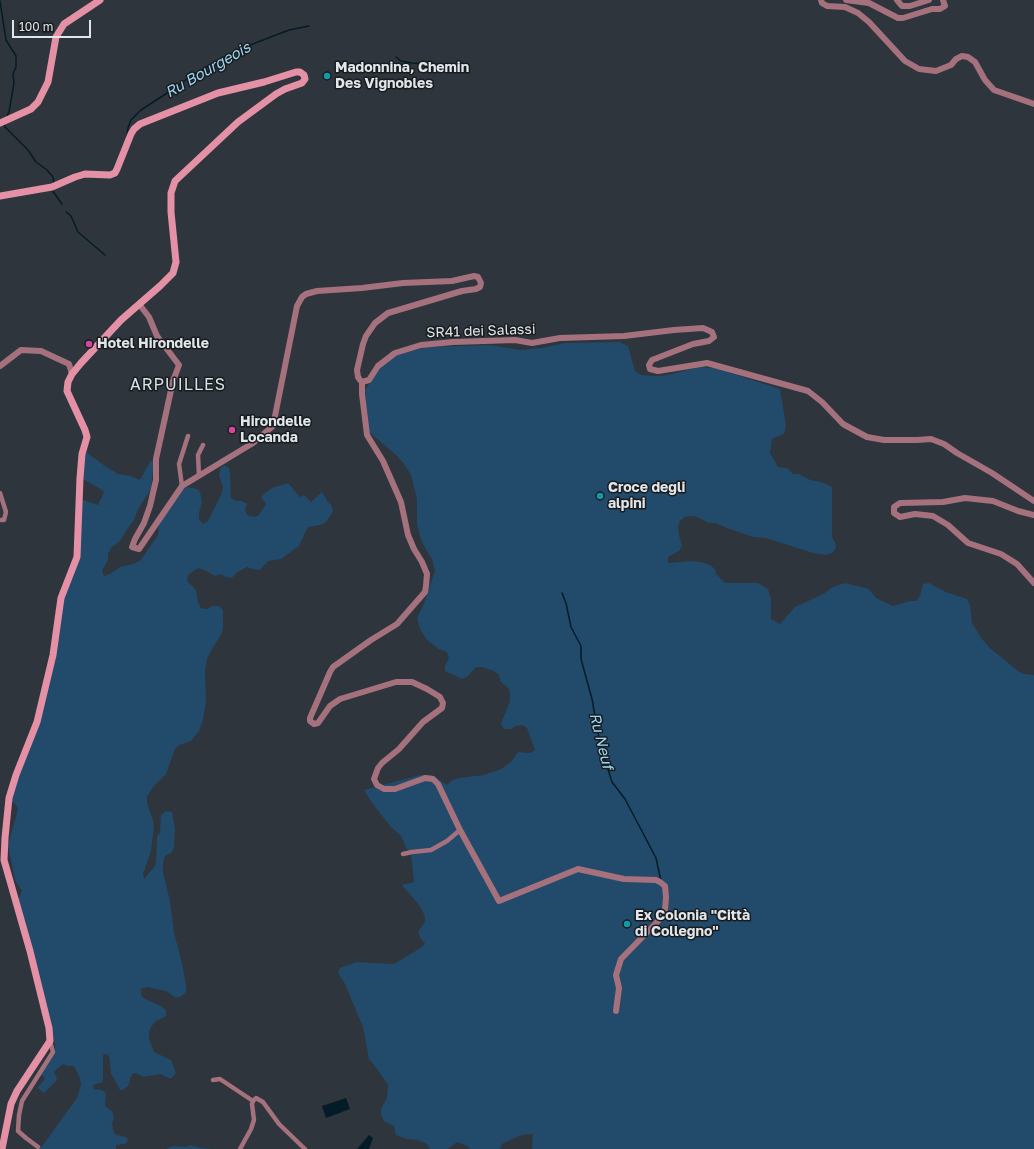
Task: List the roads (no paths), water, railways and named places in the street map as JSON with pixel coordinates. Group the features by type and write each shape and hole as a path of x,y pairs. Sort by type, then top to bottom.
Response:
{"main road":[{"path":"3,121 31,109 38,102 48,82 56,37 64,24 100,0"},
{"path":"0,196 55,186 75,176 85,174 110,175 115,172 134,128 140,124 218,93 264,82 296,72 300,72 304,75 305,79 302,83 276,94 238,122 175,181 171,193 177,250 173,273 121,320 81,363 72,374 68,382 68,391 87,437 82,454 77,557 61,598 53,655 37,722 9,798 4,838 4,860 30,951 49,1028 50,1041 17,1090 11,1104 2,1149"}],"street":[{"path":"821,0 822,3 827,6 845,7 858,13 869,22 905,61 920,69 936,71 951,65 956,59 962,56 968,57 975,62 985,80 994,90 1034,104"},
{"path":"846,0 869,3 898,18 902,18 932,9 940,9 945,6 943,0"},
{"path":"897,0 902,6 910,6 929,0"},
{"path":"139,304 149,318 157,336 179,365 156,459 156,480 150,506 144,523 132,547 139,549 182,486 253,443 273,426 297,306 302,297 306,294 317,292 403,283 452,281 474,276 480,279 481,285 476,290 462,291 388,313 375,323 366,336 357,370 358,377 362,382 367,435 383,461 401,502 408,535 427,574 426,586 425,592 397,624 371,640 333,667 310,720 312,723 317,724 330,706 340,700 396,682 412,682 440,697 443,701 442,708 423,722 399,749 382,763 378,768 374,779 377,785 384,789 395,789 425,778 433,779 438,784 460,830 499,901 578,869 624,879 656,880 665,886 665,910 660,919 621,959 616,975 619,988 616,1011"},
{"name":"SR41 dei Salassi","path":"362,382 369,380 378,366 395,353 421,345 453,342 515,340 532,343 560,338 624,336 703,328 712,332 714,338 709,341 693,344 652,360 649,365 650,369 658,371 707,363 808,391 822,402 843,424 867,437 884,440 931,439 944,444 1034,501"},
{"path":"0,366 21,350 41,351 69,364 72,374"},
{"path":"182,486 179,464 188,436"},
{"path":"199,476 198,455 203,445"},
{"path":"0,493 6,512 4,520 0,520"},
{"path":"1034,515 1018,511 993,501 965,498 943,502 900,503 894,507 894,514 900,517 914,514 933,516 948,526 968,543 1000,554 1017,564 1034,583"},
{"path":"403,854 431,850 447,841 460,830"},
{"path":"38,1147 18,1131 19,1114 22,1101 53,1052 50,1041"},
{"path":"213,1080 220,1079 253,1101"},
{"path":"253,1101 256,1098 260,1099 279,1124 305,1149"},
{"path":"240,1149 251,1129 254,1120 253,1101"}],"waterway":[{"path":"0,1 6,40 16,56 16,67 13,74 14,83 7,116"},
{"name":"Ru Bourgeois","path":"127,137 131,120 141,110 188,78 245,47 289,30 309,26"},
{"name":"Ru Bourgeois","path":"396,57 401,61 412,63 427,64 432,62"},
{"path":"4,124 5,127 28,150 36,162 47,170 53,177 54,184"},
{"path":"52,190 62,204"},
{"path":"66,212 71,216 78,232 105,255"},
{"name":"Ru Neuf","path":"562,593 566,603 571,627 581,646 581,659 592,699 600,744 612,782 625,799 656,858 661,881"}],"place":[{"name":"Madonnina, Chemin Des Vignobles","path":"327,76"},
{"name":"Hotel Hirondelle","path":"89,344"},
{"name":"Hirondelle Locanda","path":"232,430"},
{"name":"Croce degli alpini","path":"600,496"},
{"name":"Ex Colonia \"Città di Collegno\"","path":"627,924"}],"district":[{"name":"ARPUILLES","path":"178,385"}]}
